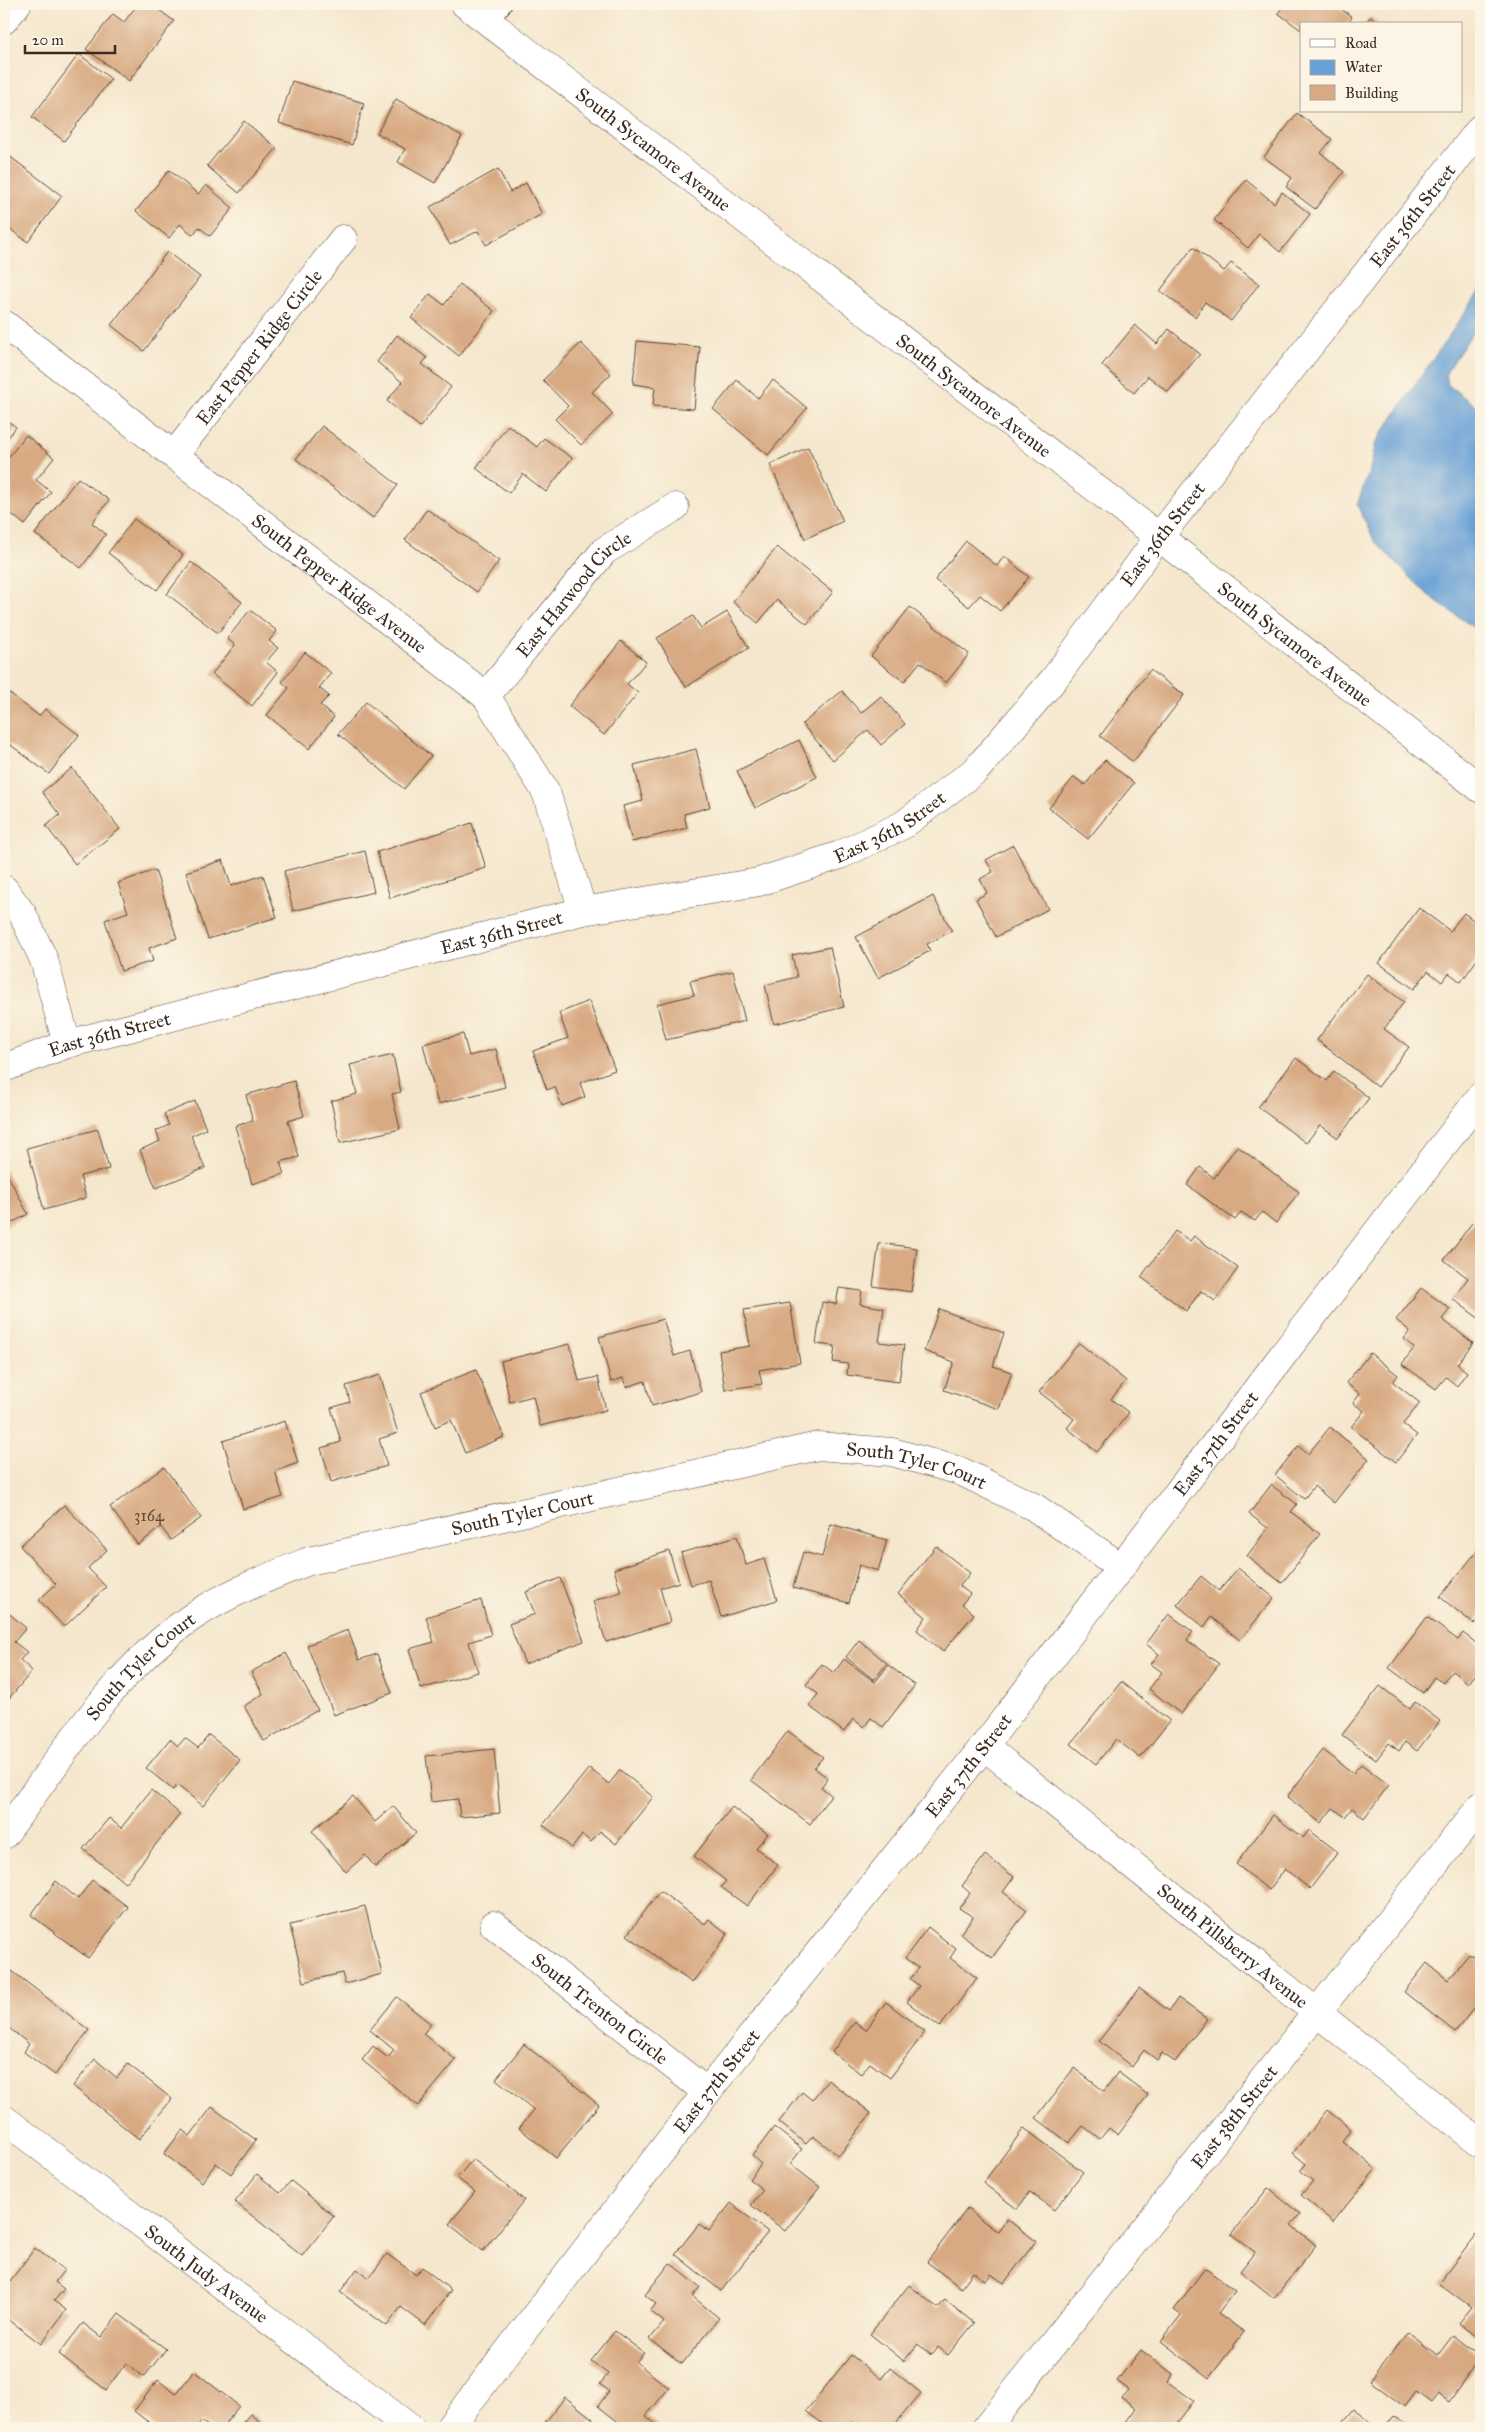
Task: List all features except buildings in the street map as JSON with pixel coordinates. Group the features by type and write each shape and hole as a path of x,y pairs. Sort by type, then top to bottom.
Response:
{"street":[{"path":"4,20 17,4"},
{"name":"South Sycamore Avenue","path":"465,4 497,13 1481,790"},
{"name":"East 36th Street","path":"4,1068 67,1044 583,911 759,882 840,854 903,825 976,770 1054,679 1159,537 1481,128"},
{"name":"East Pepper Ridge Circle","path":"175,454 343,239"},
{"name":"South Pepper Ridge Avenue","path":"4,324 175,454 486,696 546,792 583,911"},
{"name":"East Harwood Circle","path":"486,696 604,551 675,507"},
{"path":"4,889 23,914 44,960 67,1044"},
{"name":"East 37th Street","path":"449,2428 707,2092 984,1746 1481,1096"},
{"name":"South Tyler Court","path":"4,1835 120,1679 150,1650 201,1612 250,1584 309,1561 818,1446 892,1452 960,1471 1034,1507 1122,1567"},
{"name":"South Pillsberry Avenue","path":"984,1746 1481,2144"},
{"name":"East 38th Street","path":"986,2428 1481,1806"},
{"name":"South Trenton Circle","path":"494,1925 707,2092"},
{"name":"South Judy Avenue","path":"4,2119 410,2428"}],"water":[{"path":"1481,289 1481,320 1446,373 1448,385 1481,410 1481,633 1427,594 1375,542 1357,505 1370,469 1376,442"}]}
